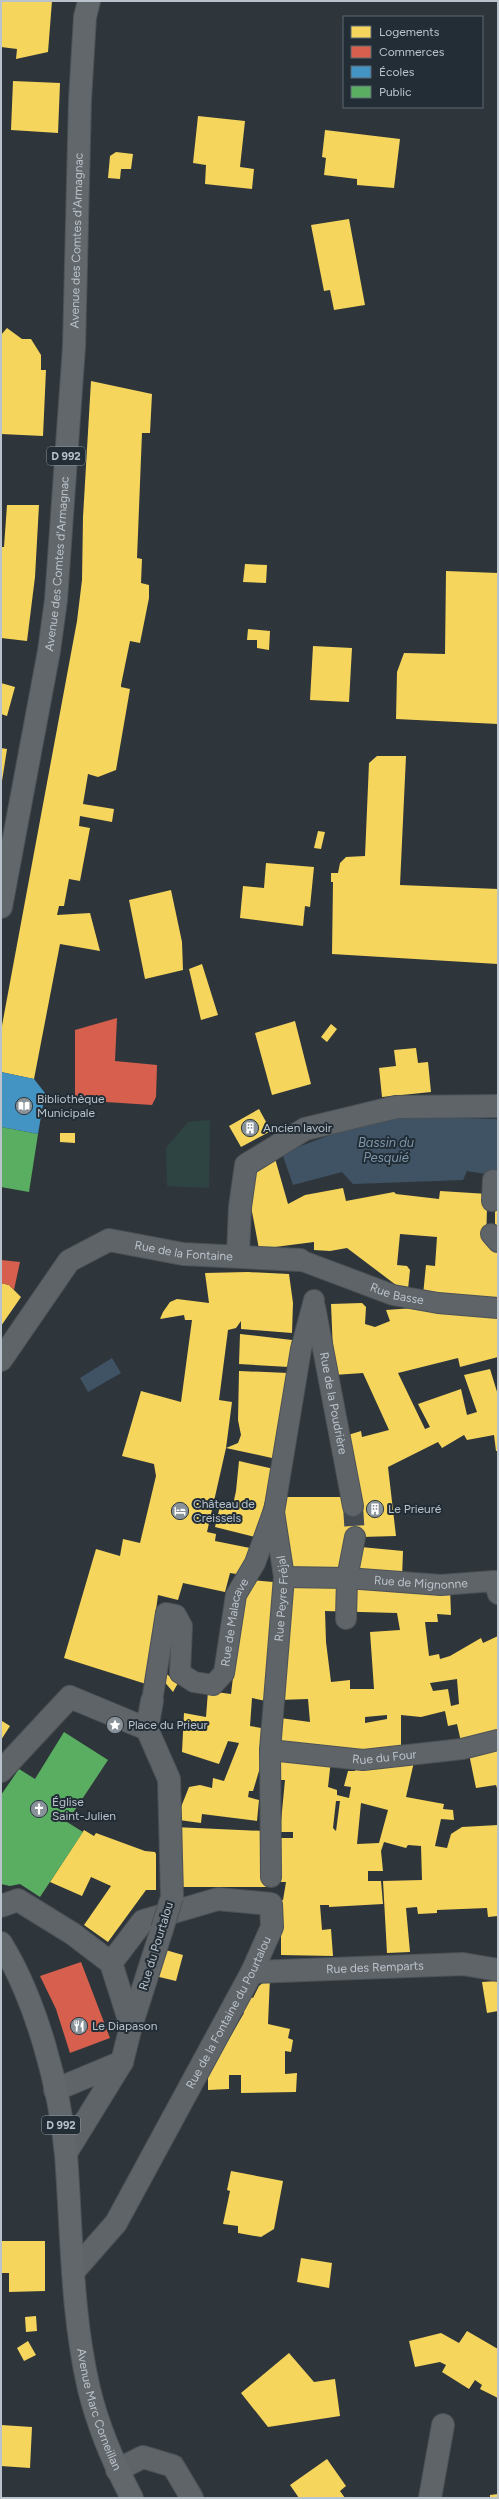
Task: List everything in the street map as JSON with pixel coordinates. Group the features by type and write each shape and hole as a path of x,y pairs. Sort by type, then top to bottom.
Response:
{"main road":[{"name":"Avenue des Comtes d'Armagnac","path":"1,907 49,651 56,600 74,347 80,100 85,17 89,1"},
{"name":"D 992","path":"1,1942 29,2002 52,2071 66,2153 73,2272"},
{"name":"Avenue Marc Corneillan","path":"73,2272 77,2318 89,2389 117,2470 132,2498"}],"street":[{"name":"Rue de la Fontaine","path":"1,1360 69,1261 109,1240 183,1254 238,1256 240,1207 246,1165 305,1129 396,1107 498,1106"},
{"path":"492,1201 493,1180"},
{"path":"238,1256 300,1260"},
{"name":"Rue Basse","path":"300,1260 392,1295 438,1303 498,1308"},
{"name":"Rue de la Poudrière","path":"314,1300 353,1506"},
{"name":"Rue Peyre Fréjal","path":"271,1904 270,1750 284,1577 274,1512 301,1349 314,1300"},
{"name":"Rue de Malacave","path":"152,1701 166,1613 176,1615 182,1626 180,1673 194,1682 213,1685 224,1673 236,1595 255,1563 274,1512"},
{"path":"346,1619 347,1578 355,1537"},
{"name":"Rue de Mignonne","path":"284,1577 347,1578 441,1585 496,1587"},
{"path":"1,1771 70,1697 147,1729 152,1701"},
{"name":"Rue du Pourtalou","path":"66,2153 122,2062 131,2026 172,1897 169,1779 147,1729"},
{"name":"Rue du Four","path":"270,1750 363,1760 462,1749 498,1740"},
{"path":"110,1963 143,1920 218,1899 271,1904"},
{"path":"1,1906 18,1900 73,1934 110,1963 131,2026"},
{"name":"Rue de la Fontaine du Pourtalou","path":"73,2272 116,2223 252,1972 272,1927 271,1904"},
{"name":"Rue des Remparts","path":"252,1972 463,1964 498,1970"},
{"path":"56,2090 122,2062"},
{"path":"430,2498 443,2424"},
{"path":"117,2470 143,2457 173,2466 192,2498"}],"green space":[{"path":"210,1120 209,1188 167,1186 166,1148 188,1122"}],"water":[{"name":"Bassin du Pesquié","path":"381,1116 498,1119 498,1176 467,1171 463,1180 353,1184 342,1172 293,1185 282,1153"},
{"path":"112,1358 121,1373 88,1392 80,1378"}],"building: Logements":[{"path":"2,1 52,1 48,52 16,59 17,49 1,47"},
{"path":"13,81 60,83 58,133 11,130"},
{"path":"198,116 245,121 240,167 254,169 252,189 205,184 206,165 193,163"},
{"path":"325,130 400,139 394,188 357,185 357,179 324,175 326,158 322,157"},
{"path":"116,152 133,154 131,169 121,169 120,179 108,178 110,156"},
{"path":"349,219 365,305 334,310 330,290 324,291 311,225"},
{"path":"7,328 22,339 31,339 41,355 41,370 46,370 43,436 1,434 1,335"},
{"path":"91,381 152,394 150,433 142,433 137,558 142,559 141,583 149,585 149,598 140,643 130,641 121,685 121,687 130,689 116,770 98,777 88,774 83,804 114,809 112,822 80,816 79,826 90,828 80,881 69,879 64,906 59,906 57,915 90,913 100,951 60,944 34,1079 1,1072 1,1031 77,621 82,580 83,517"},
{"path":"7,505 39,505 35,577 27,641 1,638 1,547 4,547"},
{"path":"245,564 267,565 266,583 243,582"},
{"path":"446,571 498,573 498,724 396,719 397,672 404,653 445,654"},
{"path":"248,629 270,631 269,650 257,648 257,640 247,640"},
{"path":"313,646 352,648 349,702 310,700"},
{"path":"1,683 15,687 7,716 1,714"},
{"path":"1,748 7,749 2,781 1,781"},
{"path":"377,756 406,756 400,885 498,889 498,964 332,954 333,882 331,882 331,873 338,873 340,863 346,857 365,856 369,763"},
{"path":"318,831 325,832 321,849 314,848"},
{"path":"266,863 314,867 310,907 305,906 303,926 240,918 243,886 264,888"},
{"path":"171,890 182,942 183,970 145,979 129,900"},
{"path":"202,964 218,1015 201,1020 189,969"},
{"path":"295,1021 311,1084 272,1095 255,1033"},
{"path":"331,1024 337,1029 327,1042 321,1037"},
{"path":"416,1048 418,1063 428,1062 431,1092 382,1097 379,1068 396,1066 394,1050"},
{"name":"Ancien lavoir","path":"259,1109 271,1131 241,1147 229,1126"},
{"path":"60,1133 75,1133 75,1143 60,1142"},
{"path":"274,1155 288,1204 305,1195 343,1188 346,1201 394,1192 396,1194 439,1199 440,1191 488,1194 498,1202 498,1233 495,1233 495,1208 487,1207 486,1245 498,1249 498,1302 423,1295 426,1265 435,1266 437,1237 400,1234 397,1265 407,1266 410,1270 408,1289 396,1285 347,1248 330,1251 314,1250 314,1242 259,1249 247,1185 253,1172"},
{"name":"Château de Creissels","path":"248,1272 289,1274 293,1303 292,1333 241,1329 241,1321 236,1328 228,1330 219,1400 232,1402 226,1448 207,1532 216,1534 215,1541 250,1548 243,1575 230,1573 225,1592 183,1583 178,1600 158,1595 146,1684 64,1658 96,1549 120,1556 123,1539 140,1543 156,1476 154,1464 122,1456 141,1391 181,1402 192,1320 185,1320 184,1315 160,1319 163,1312 170,1302 177,1299 209,1303 205,1273"},
{"path":"1,1283 9,1285 21,1297 1,1326"},
{"path":"362,1303 366,1307 365,1324 375,1327 390,1321 386,1310 414,1308 498,1315 498,1357 460,1367 458,1358 398,1373 425,1429 430,1427 418,1404 461,1389 467,1415 477,1412 464,1375 490,1369 498,1395 498,1451 496,1451 494,1435 467,1440 464,1435 442,1448 438,1442 388,1467 396,1536 361,1537 339,1575 289,1570 283,1497 345,1497 348,1435 361,1431 362,1437 389,1430 363,1373 334,1375 331,1304"},
{"path":"240,1334 292,1340 289,1367 239,1364"},
{"path":"239,1371 288,1373 279,1445 272,1458 226,1448 238,1443 241,1435 238,1420"},
{"path":"239,1461 274,1469 255,1537 215,1527 221,1502 233,1505"},
{"path":"361,1547 403,1551 402,1578 358,1572"},
{"path":"250,1580 273,1582 277,1613 266,1701 252,1698 250,1726 267,1729 265,1751 253,1791 249,1791 248,1797 259,1800 257,1821 202,1814 201,1823 179,1820 179,1812 189,1787 200,1785 212,1788 213,1778 224,1781 239,1743 228,1741 219,1764 182,1752 184,1713 206,1717 208,1691 231,1694 242,1603"},
{"path":"287,1583 450,1587 451,1615 437,1614 438,1622 425,1622 429,1656 439,1654 440,1659 450,1656 481,1638 483,1643 498,1636 498,1736 462,1746 457,1724 448,1726 445,1711 421,1717 401,1715 401,1752 276,1746 280,1718 310,1722 308,1699 278,1700","holes":["325,1611 397,1613 400,1630 370,1632 374,1689 350,1689 350,1680 331,1682 326,1642","457,1679 459,1704 451,1706 448,1689 433,1691 430,1683","387,1715 387,1719 365,1723 365,1717"]},
{"path":"164,1672 178,1683 173,1692 163,1680"},
{"path":"2,1721 10,1726 1,1740 1,1722"},
{"path":"498,1747 498,1791 496,1785 476,1788 469,1754"},
{"path":"280,1757 331,1760 328,1787 337,1790 337,1795 349,1798 351,1787 344,1786 348,1771 355,1771 357,1763 414,1762 406,1797 444,1804 443,1809 453,1810 454,1820 441,1819 435,1846 447,1848 451,1834 462,1827 498,1825 498,1916 488,1917 487,1908 437,1910 437,1913 418,1914 417,1907 406,1908 410,1952 387,1953 383,1881 422,1880 421,1846 408,1845 406,1848 384,1842 381,1851 383,1871 368,1871 368,1881 381,1881 383,1904 329,1907 329,1905 320,1905 322,1930 331,1929 333,1956 281,1955 281,1900 283,1900 286,1882 267,1882 268,1887 180,1887 174,1827 264,1831 277,1838 293,1838 293,1832 280,1832 285,1780 278,1780","holes":["336,1801 340,1801 336,1831 333,1828","361,1803 388,1810 379,1843 357,1844"]},
{"path":"84,1830 94,1836 96,1833 145,1851 155,1852 156,1854 156,1890 146,1890 108,1942 84,1925 111,1886 91,1877 82,1896 50,1882"},
{"path":"162,1949 183,1955 176,1981 155,1976"},
{"path":"270,1977 268,2024 290,2029 288,2038 293,2040 291,2052 285,2051 285,2074 297,2073 296,2092 241,2093 241,2075 229,2075 229,2089 208,2090 208,2075 244,2013 241,2011 249,1996 253,1998 259,1986"},
{"path":"498,1981 498,2011 487,2013 482,1982"},
{"path":"231,2171 283,2181 274,2229 261,2237 238,2233 238,2226 223,2224 230,2191 227,2190"},
{"path":"1,2241 45,2241 45,2291 9,2292 9,2273 1,2273"},
{"path":"301,2258 332,2263 329,2288 297,2282"},
{"path":"36,2316 37,2331 26,2332 25,2317"},
{"path":"467,2331 498,2349 498,2398 480,2389 482,2385 475,2380 469,2389 442,2372 446,2365 440,2362 415,2367 409,2341 441,2333 459,2343"},
{"path":"28,2341 36,2355 24,2361 17,2348"},
{"path":"289,2353 314,2382 335,2379 340,2416 268,2427 241,2393"},
{"path":"1,2425 32,2427 30,2468 1,2466"},
{"path":"327,2459 346,2486 340,2491 345,2498 299,2498 290,2485"},
{"path":"498,2494 498,2498 490,2498 490,2495"}],"building: Commerces":[{"path":"117,1018 115,1061 157,1065 156,1097 152,1105 75,1100 75,1030"},
{"path":"1,1260 20,1262 14,1290 9,1285 1,1283"},
{"path":"81,1962 110,2038 70,2053 56,2009 40,1976"}],"building: Écoles":[{"path":"1,1072 34,1079 45,1093 38,1134 1,1127"}],"building: Public":[{"path":"1,1127 38,1134 29,1192 1,1187"},
{"name":"Église Saint-Julien","path":"64,1732 108,1760 67,1822 83,1832 40,1897 20,1884 10,1886 1,1884 1,1795 19,1769 35,1779"}],"tunnel":[{"path":"353,1506 355,1537"}],"place":[{"name":"Bibliothèque Municipale","path":"24,1106"},
{"name":"Ancien lavoir","path":"250,1128"},
{"name":"Le Prieuré","path":"375,1509"},
{"name":"Château de Creissels","path":"180,1511"},
{"name":"Place du Prieur","path":"115,1725"},
{"name":"Église Saint-Julien","path":"39,1809"},
{"name":"Le Diapason","path":"79,2026"}]}
